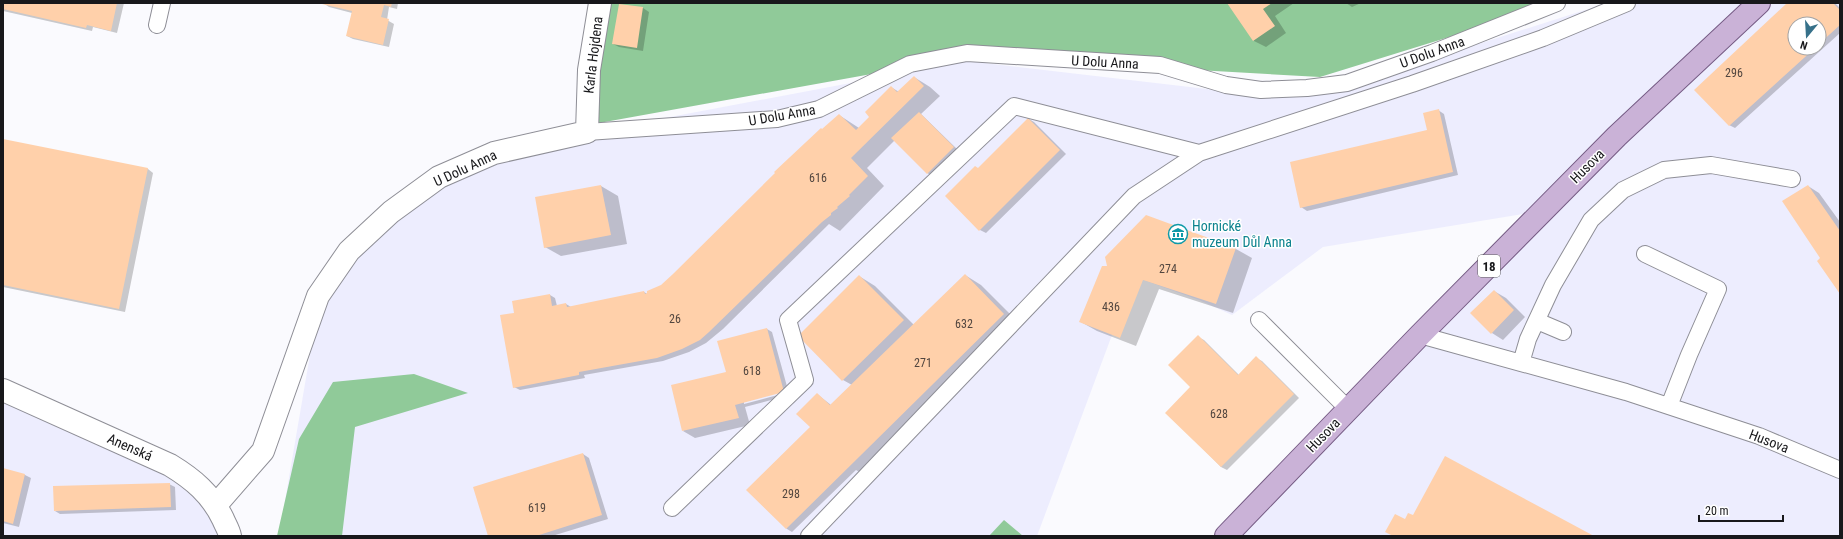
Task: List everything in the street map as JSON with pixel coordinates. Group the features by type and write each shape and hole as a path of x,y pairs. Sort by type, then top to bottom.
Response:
{"main road":[{"name":"Husova","path":"1226,536 1420,335 1617,136 1759,3"}],"street":[{"name":"Karla Hojdena","path":"587,132 589,70 600,3"},
{"name":"U Dolu Anna","path":"216,505 263,451 318,296 349,251 391,212 439,178 494,153 587,132"},
{"name":"Anenská","path":"3,390 170,465 189,476 206,492 216,505 230,536"}],"lane":[{"path":"157,25 162,3"},
{"name":"U Dolu Anna","path":"587,132 777,119 818,109 910,64 967,53 1160,65 1226,85 1261,90 1307,88 1347,83 1432,53 1557,3"},
{"path":"809,536 1134,196 1198,153 1412,84 1543,38 1627,3"},
{"path":"672,508 805,380 788,320 1014,106 1198,153"},
{"path":"1521,363 1528,339 1552,285 1591,220 1623,190 1664,170 1711,165 1792,179"},
{"path":"1646,254 1718,289 1689,355 1669,406"},
{"path":"1258,320 1348,410"},
{"path":"1536,321 1563,332"},
{"name":"Husova","path":"1420,335 1626,392 1759,436 1840,470"}],"shaded area":[{"path":"1607,3 1749,3 1523,214 1323,247 1232,315 1199,300 1135,277 1037,536 279,536 319,302 367,245 425,197 495,161 564,137 967,61 1250,94 1331,91"},
{"path":"1767,3 1840,3 1840,536 1225,536"},
{"path":"3,386 195,474 238,536 3,536"}],"green space":[{"path":"603,3 1559,3 1320,77 966,57 588,125"},
{"path":"414,374 468,393 355,427 342,536 277,536 299,439 333,382"},
{"path":"1004,520 1023,536 989,536"}],"building":[{"path":"3,3 117,3 111,31 87,25 86,28 3,9"},
{"path":"322,3 392,3 391,7 384,5 381,17 389,19 383,45 346,36 352,11"},
{"path":"1227,3 1272,3 1263,9 1275,26 1253,41"},
{"path":"1787,3 1833,3 1840,10 1840,25 1827,37 1827,16 1787,16 1787,56 1806,56 1729,126 1694,90"},
{"path":"619,4 643,7 637,48 612,44"},
{"path":"914,76 924,86 851,158 868,176 849,195 850,196 837,207 838,208 831,213 831,215 700,340 682,349 657,358 579,372 579,375 513,388 500,315 514,313 512,301 550,294 552,306 566,303 567,307 644,291 645,294 647,293 647,291 661,285 673,274 775,173 774,172 821,128 822,129 839,114 856,130 869,117 865,112 891,86 897,92"},
{"path":"1439,109 1453,172 1300,208 1290,162 1427,130 1423,113"},
{"path":"919,112 954,147 927,174 891,138"},
{"path":"1028,118 1060,150 979,231 945,196 975,166 978,168"},
{"path":"3,139 148,168 119,309 3,285"},
{"path":"601,185 611,235 544,248 535,197"},
{"path":"1808,185 1840,231 1840,294 1817,261 1820,258 1782,201"},
{"path":"1146,215 1236,248 1216,304 1143,280 1120,338 1079,322 1102,266 1107,266 1105,257"},
{"path":"965,274 1004,314 786,529 746,490 810,427 796,414 817,393 830,405"},
{"path":"859,275 904,320 842,381 798,336"},
{"path":"1494,290 1514,310 1491,334 1470,313"},
{"path":"767,328 784,392 735,405 739,418 682,431 671,385 726,372 717,341"},
{"path":"1198,335 1238,375 1256,356 1294,394 1221,467 1165,413 1190,387 1168,365"},
{"path":"583,453 602,515 536,536 488,536 473,487"},
{"path":"1445,456 1594,536 1393,536 1385,532 1395,514 1405,519 1408,513 1413,515"},
{"path":"3,468 25,474 13,524 3,521"},
{"path":"170,483 171,507 54,511 53,486"}],"place":[{"name":"Hornické muzeum Důl Anna","path":"1178,234"}]}
